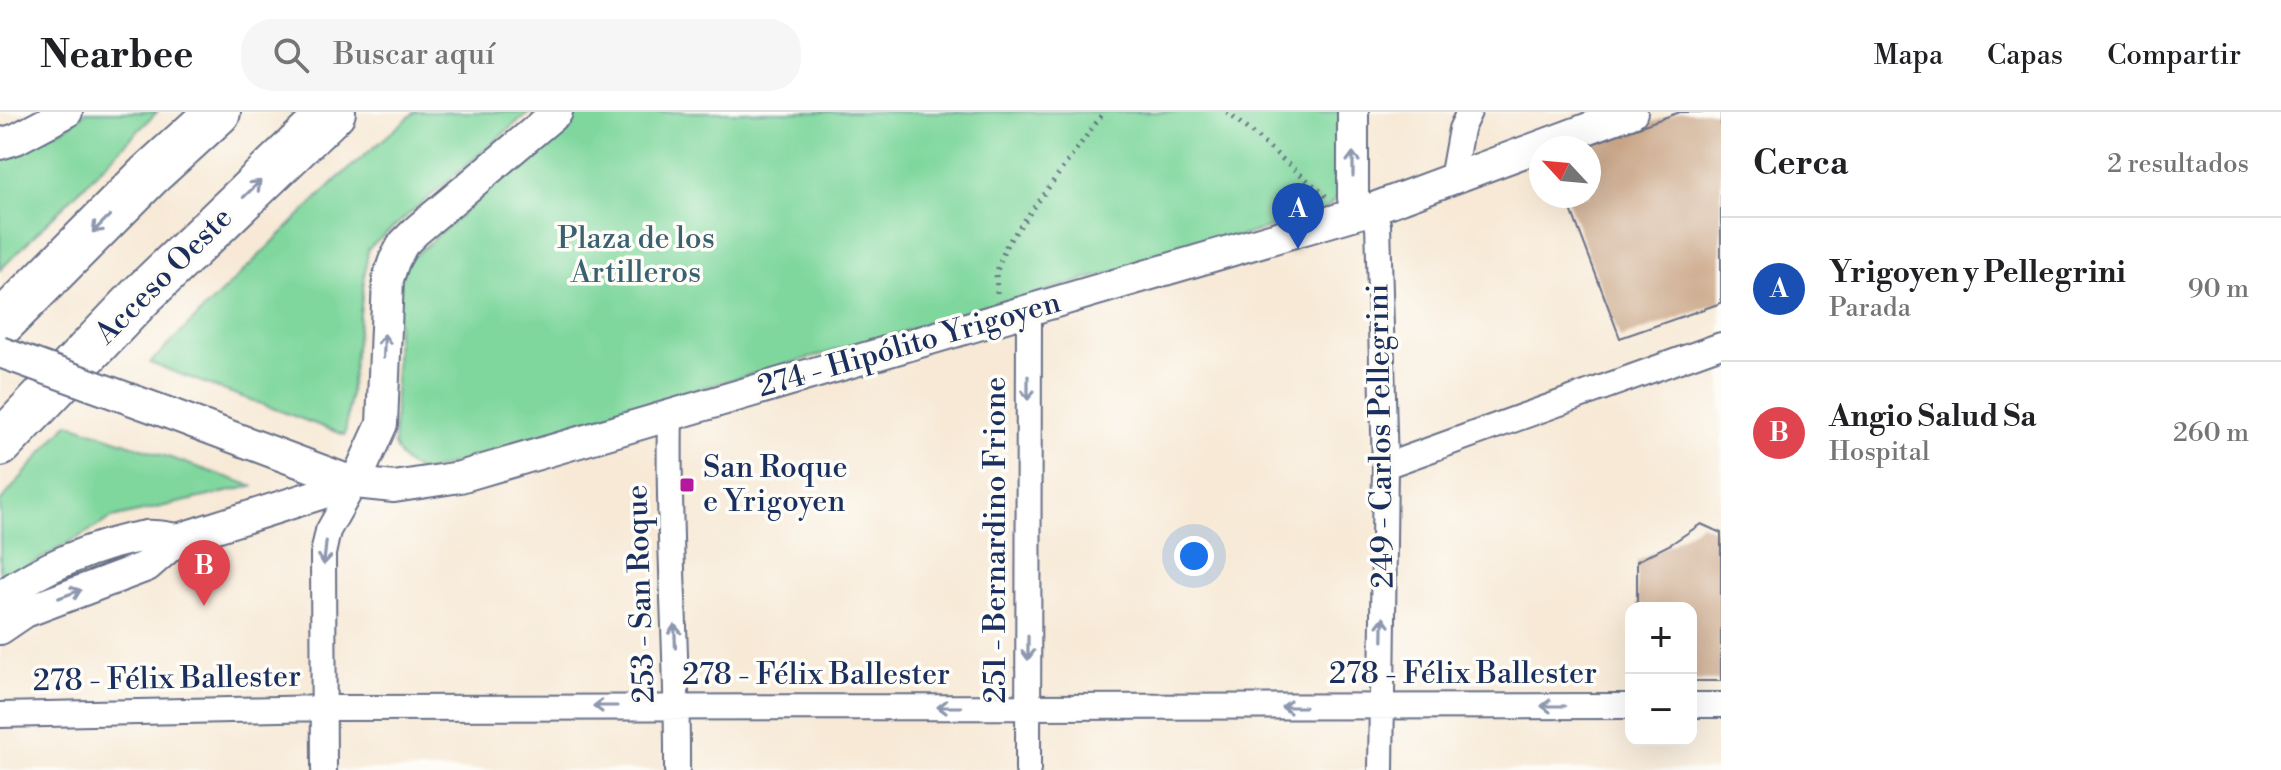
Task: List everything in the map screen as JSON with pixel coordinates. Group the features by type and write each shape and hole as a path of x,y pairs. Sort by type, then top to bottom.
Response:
{"highway":[{"path":"149,175 203,112"},
{"path":"0,325 149,175 218,112"},
{"name":"Acceso Oeste","path":"0,444 142,295 333,112"},
{"path":"288,154 346,112"}],"street":[{"path":"0,144 67,112"},
{"path":"324,770 323,554 328,531 355,483 382,424 386,300 394,261 403,244 416,231 557,112"},
{"name":"249 - Carlos Pellegrini","path":"1353,112 1353,198 1378,224 1385,466 1381,770"},
{"path":"1452,179 1461,129 1469,112"},
{"name":"274 - Hipólito Yrigoyen","path":"0,597 45,569 74,556 148,536 178,539 355,483 394,487 460,477 1366,211 1632,112"},
{"name":"251 - Bernardino Frione","path":"1028,770 1029,310"},
{"path":"1385,466 1721,345"},
{"path":"0,352 355,483"},
{"name":"253 - San Roque","path":"670,415 677,770"},
{"name":"274 - Hipólito Yrigoyen","path":"0,629 25,612 147,566 178,539"},
{"path":"1697,705 1721,705"},
{"name":"278 - Félix Ballester","path":"0,715 324,708 678,706 1625,706"}],"path":[{"path":"997,296 996,273 1007,244 1104,112"},
{"path":"1227,112 1333,202"}],"green space":[{"path":"85,112 157,112 0,270 0,153 64,129"},
{"path":"415,112 529,112 368,249 345,435 150,363 336,180"},
{"name":"Plaza de los Artilleros","path":"580,112 1341,112 1341,187 1338,196 1322,213 646,404 426,472 415,468 403,460 394,445 398,286 407,262"},
{"path":"68,423 253,486 112,518 0,582 0,502"}],"building":[{"path":"1680,112 1721,112 1721,303 1620,338 1571,208 1601,208 1601,140"},
{"path":"1701,524 1721,533 1721,681 1697,681 1697,602 1637,602 1637,561"}],"place":[{"name":"Yrigoyen y Pellegrini","path":"1298,249"},
{"name":"San Roque e Yrigoyen","path":"687,485"},
{"name":"Angio Salud Sa","path":"204,606"}]}
